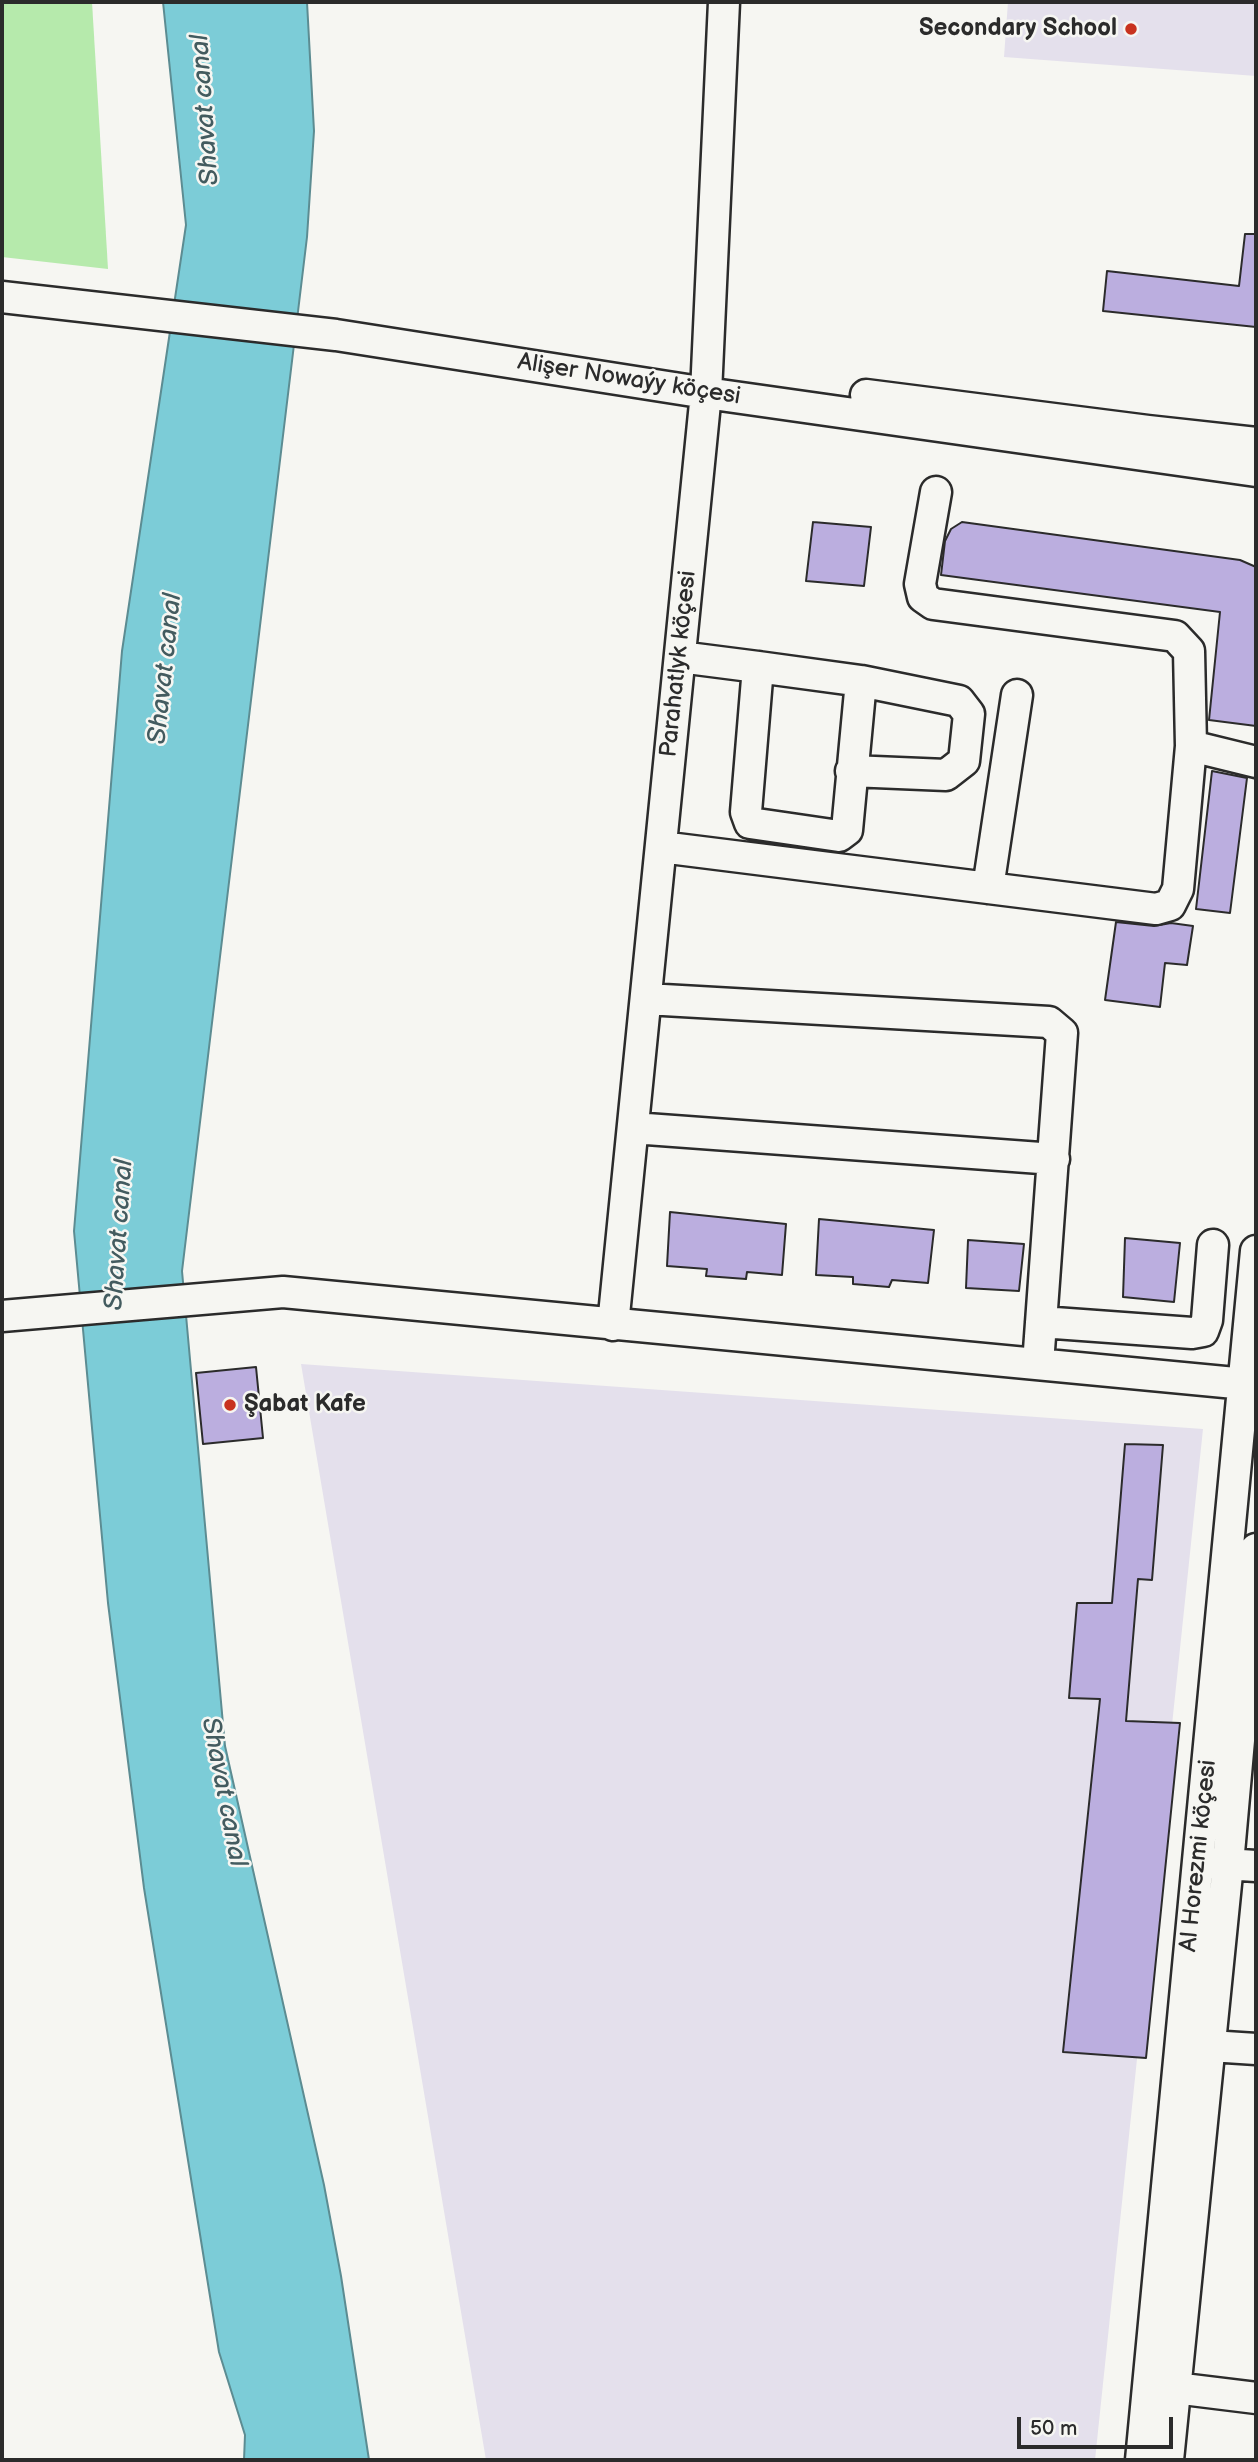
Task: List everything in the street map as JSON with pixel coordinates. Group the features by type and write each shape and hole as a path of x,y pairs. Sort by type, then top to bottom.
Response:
{"street":[{"name":"Parahatlyk köçesi","path":"613,1325 707,384 724,2"},
{"name":"Alişer Nowaýy köçesi","path":"2,282 142,305 337,328 1256,471"},
{"name":"Alişer Nowaýy köçesi","path":"2,297 142,305"},
{"name":"Alişer Nowaýy köçesi","path":"707,384 1256,443"},
{"path":"661,847 1156,909 1170,905 1178,889 1191,746 1189,651 1175,636 933,604 923,597 920,583 936,492"},
{"path":"680,657 861,681 959,701 969,714 964,761 947,775 851,771"},
{"path":"758,667 746,812 750,823 839,836 847,830 861,681"},
{"path":"988,888 1017,695"},
{"path":"1191,746 1256,762"},
{"path":"646,999 1049,1022 1062,1033 1038,1364"},
{"path":"633,1128 1054,1159"},
{"path":"1041,1322 1192,1333 1203,1331 1207,1320 1213,1245"},
{"name":"Al Horezmi köçesi","path":"1141,2460 1198,1862 1250,1384 1256,1251"},
{"path":"2,1316 283,1293 1250,1384"},
{"name":"Al Horezmi köçesi","path":"1168,2460 1210,2046 1242,1865 1256,1549"},
{"path":"1198,1862 1242,1865"},
{"path":"1210,2046 1256,2049"},
{"path":"1175,2388 1256,2398"}],"shaded area":[{"name":"Secondary School","path":"1008,2 1256,2 1256,76 1004,57"},
{"path":"301,1364 1203,1429 1095,2460 486,2460"}],"green space":[{"path":"2,2 92,2 108,269 2,257"}],"water":[{"name":"Shavat canal","path":"163,2 307,2 314,131 307,237 182,1271 225,1746 324,2185 369,2460 244,2460 245,2435 219,2352 144,1888 108,1603 74,1231 122,651 186,225"}],"building":[{"path":"1245,234 1256,234 1256,327 1103,311 1107,271 1239,286"},
{"path":"813,522 871,527 864,586 806,581"},
{"path":"962,522 1240,560 1256,567 1256,726 1209,720 1220,612 941,575 945,541 951,529"},
{"path":"1212,771 1247,778 1230,913 1196,909"},
{"path":"1116,922 1193,926 1187,965 1165,963 1160,1007 1105,1000"},
{"path":"670,1212 786,1224 782,1275 747,1272 746,1279 706,1276 707,1269 667,1266"},
{"path":"819,1219 934,1230 928,1283 892,1280 889,1287 853,1284 853,1277 816,1275"},
{"path":"1125,1238 1180,1243 1174,1302 1123,1297"},
{"path":"968,1240 1024,1244 1019,1291 966,1288"},
{"name":"Şabat Kafe","path":"256,1367 263,1438 203,1444 196,1373"},
{"path":"1125,1444 1163,1445 1152,1580 1138,1579 1126,1721 1180,1723 1146,2058 1063,2052 1100,1699 1069,1698 1077,1603 1112,1603"}],"place":[{"name":"Secondary School","path":"1131,29"},
{"name":"Şabat Kafe","path":"230,1405"}]}
